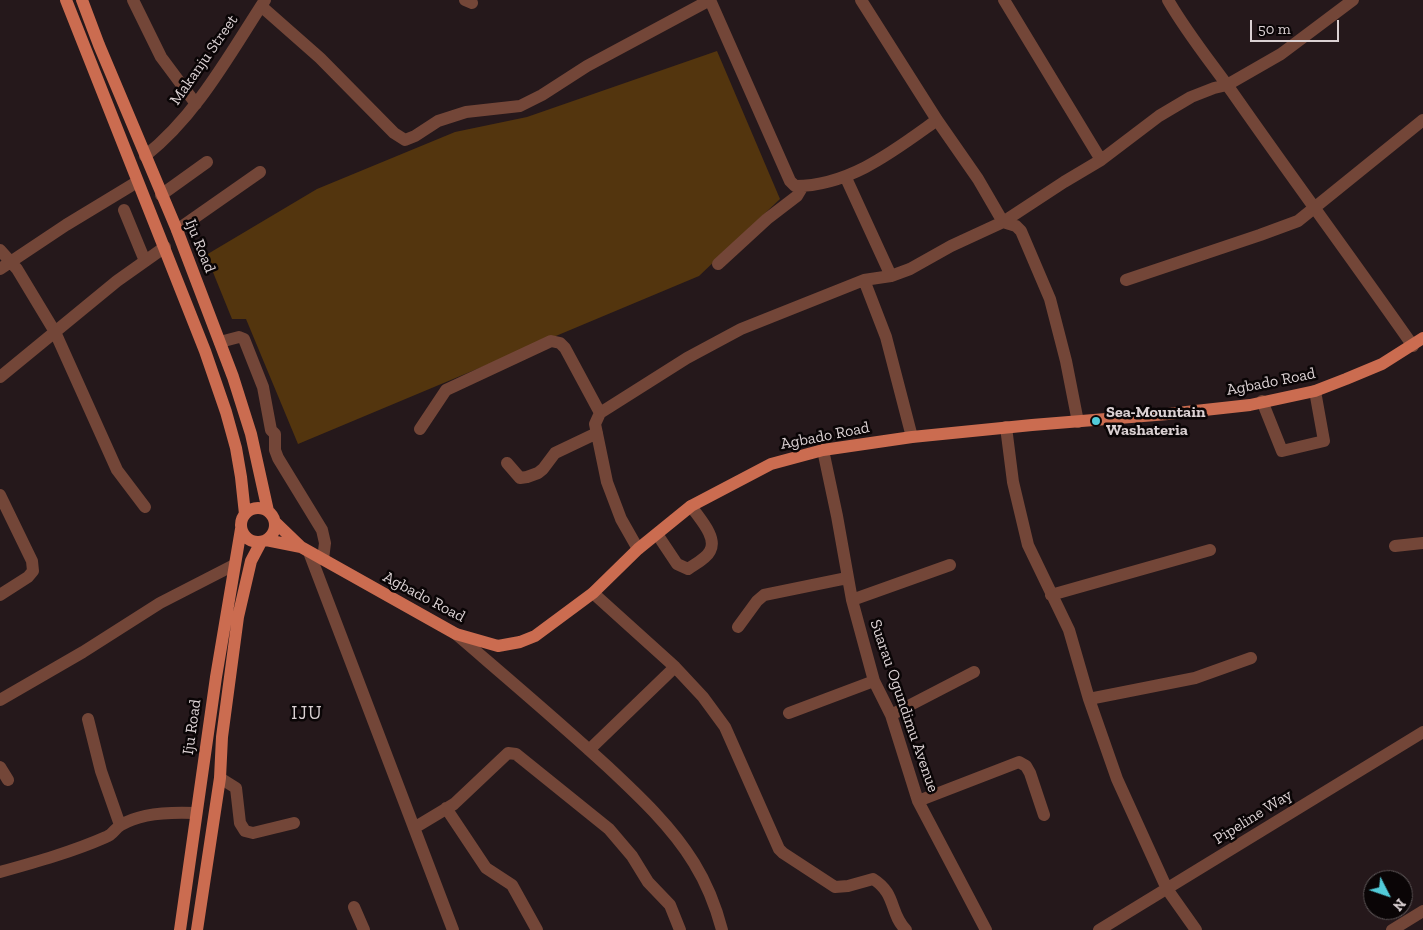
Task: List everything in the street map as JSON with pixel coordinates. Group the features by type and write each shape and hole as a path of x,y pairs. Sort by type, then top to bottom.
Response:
{"main road":[{"name":"Iju Road","path":"66,0 206,351 226,412 241,476 245,514"},
{"name":"Iju Road","path":"82,0 220,342 251,434 271,516"},
{"name":"Agbado Road","path":"271,516 305,550 456,634 498,646 520,642 535,636 593,593 638,549 691,506 771,464 823,450 912,437 1250,405 1315,391 1382,364 1418,342"},
{"path":"256,508 271,516 275,529 271,536 263,541 252,541 245,536 241,529 242,519 250,510 256,508"},
{"name":"Iju Road","path":"180,930 196,812 241,529"},
{"name":"Iju Road","path":"197,930 220,778 222,737 238,618 251,561 263,541"},
{"name":"Agbado Road","path":"263,541 305,550"}],"street":[{"path":"132,0 161,57 196,104"},
{"path":"263,3 394,133 405,140 415,136 438,121 466,112 520,106 542,96 587,66 710,0 790,181 795,186 846,178 893,151 937,120"},
{"path":"861,0 937,120 978,179 1003,222 1012,224 1021,231 1050,299 1066,361 1078,422"},
{"path":"1004,0 1101,160"},
{"path":"1168,0 1208,61 1227,85 1313,208 1418,342"},
{"path":"638,549 621,519 607,482 595,424 600,412 687,358 741,329 864,280 891,276 910,269 951,246 1003,222 1101,160 1159,116 1191,97 1227,85 1281,54 1353,0"},
{"name":"Makanju Street","path":"145,156 171,132 196,104 263,3"},
{"path":"1126,280 1298,221 1423,120"},
{"path":"161,195 208,162"},
{"path":"176,230 260,172"},
{"path":"846,178 891,276"},
{"path":"0,269 66,225 137,182"},
{"path":"718,264 767,219 797,196 803,186"},
{"path":"124,210 145,261"},
{"path":"0,377 117,281 165,247"},
{"path":"0,250 11,262 55,332 117,470 145,508"},
{"path":"864,280 886,337 912,437"},
{"path":"220,342 238,337 244,339 263,387 270,430 275,434 275,450 322,530 326,543 323,560"},
{"path":"420,429 446,390 551,341 560,343 565,348 600,412"},
{"path":"1262,401 1282,451 1324,441 1315,391"},
{"path":"1006,427 1013,482 1028,545 1069,630 1089,699 1117,779 1167,889 1196,930"},
{"path":"506,462 520,478 527,478 543,469 555,453 597,433"},
{"name":"Suarau Ogundimu Avenue","path":"823,450 837,516 847,578 874,681 891,715 918,801 986,930"},
{"path":"0,495 32,561 34,571 0,595"},
{"path":"657,534 677,564 682,567 688,569 701,560 710,552 712,545 711,537 691,506"},
{"path":"1395,546 1423,543"},
{"path":"305,550 453,930"},
{"path":"1052,595 1210,550"},
{"path":"0,700 83,652 160,603 234,565"},
{"path":"852,600 950,565"},
{"path":"738,628 757,601 764,595 847,578"},
{"path":"593,593 675,667 725,726 783,853 835,887 848,886 873,879 878,882 892,898 898,922 906,930"},
{"path":"456,634 540,705 589,750 637,795 675,837 694,862 706,884 722,930"},
{"path":"1089,699 1195,678 1251,658"},
{"path":"589,750 675,667"},
{"path":"891,715 974,672"},
{"path":"789,713 874,681"},
{"path":"88,719 101,771 120,825"},
{"name":"Pipeline Way","path":"1099,930 1423,732"},
{"path":"414,828 454,804 508,753 516,754 609,829 632,856 648,882 670,905 680,930"},
{"path":"918,801 1019,762 1026,766 1030,773 1044,815"},
{"path":"0,767 8,780"},
{"path":"220,778 236,788 240,823 245,831 253,833 294,823"},
{"path":"446,808 486,868 512,885 537,930"},
{"path":"0,872 51,857 110,836 120,825 138,818 176,812 196,812"},
{"path":"354,907 364,930"},
{"path":"1392,930 1423,911"}],"shaded area":[{"path":"717,51 780,199 699,276 298,444 246,319 232,319 206,255 317,189 455,132 527,117"}],"place":[{"name":"Sea-Mountain Washateria","path":"1096,421"}],"district":[{"name":"IJU","path":"307,714"}]}
